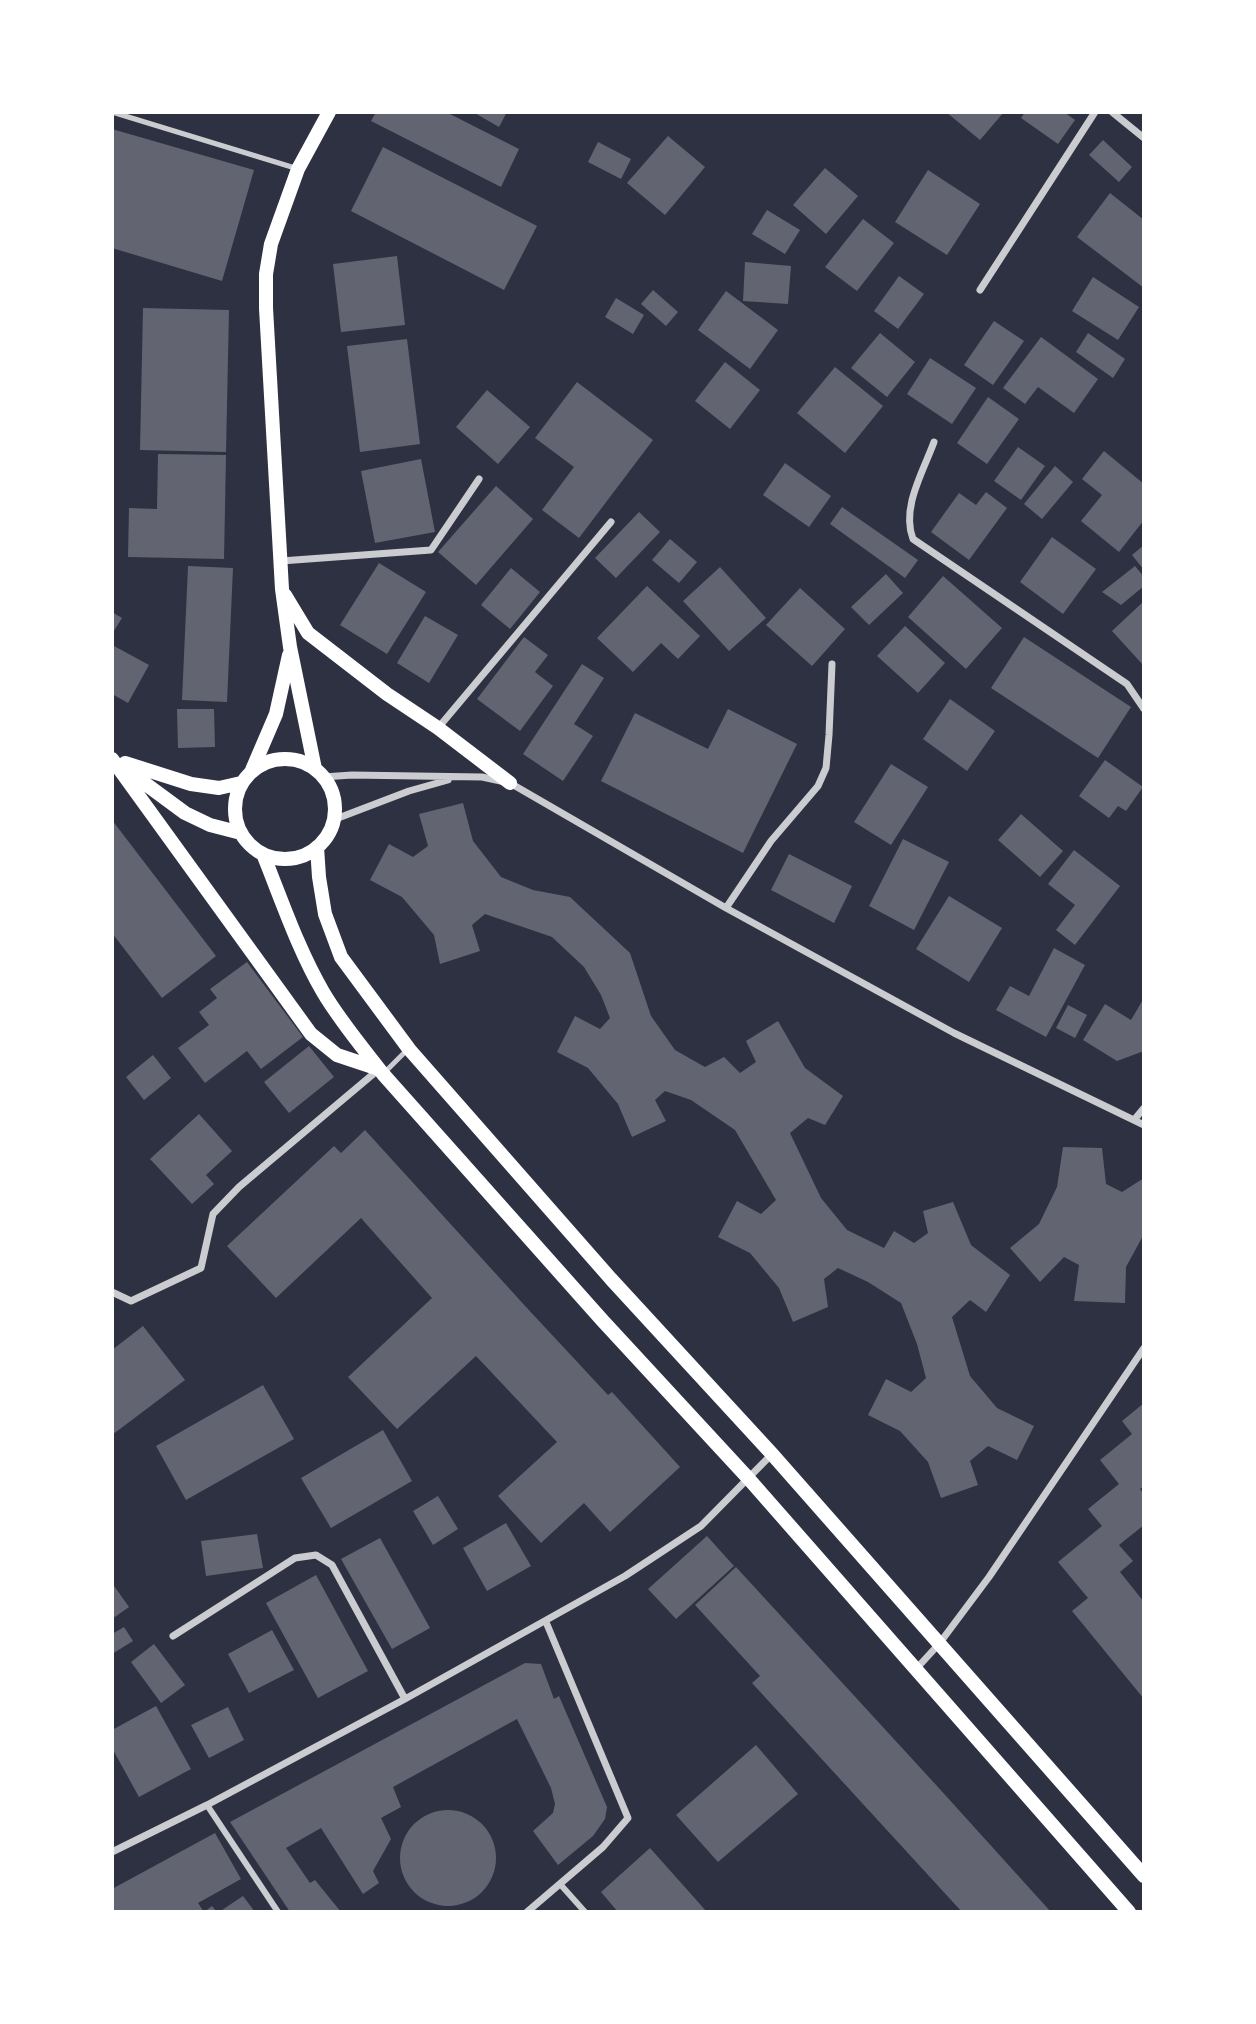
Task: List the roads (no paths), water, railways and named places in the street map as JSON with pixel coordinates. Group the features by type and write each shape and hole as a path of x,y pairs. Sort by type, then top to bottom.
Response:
{"main road":[{"path":"290,647 276,714 236,800 235,817 241,833 263,854 277,859 305,855 317,847 333,820 333,797 319,773 290,647 282,589 266,308 266,274 271,244 298,169 329,112"},
{"path":"282,589 308,633 510,783"},
{"path":"112,759 191,784 219,788 242,783"},
{"path":"112,759 185,813 210,825 241,833"},
{"path":"112,759 311,1034 337,1055 381,1072"},
{"path":"252,770 267,762 283,759 300,761 319,773"},
{"path":"317,847 325,914 341,957 409,1049 611,1279 772,1454 1144,1876"},
{"path":"263,854 295,936 324,993 381,1072 602,1320 748,1478 1129,1912"}],"street":[{"path":"980,290 1095,112"},
{"path":"1112,112 1144,138"},
{"path":"934,442 909,508 908,527 913,539 1128,684 1144,709"},
{"path":"280,561 431,550 479,478"},
{"path":"438,728 611,522"},
{"path":"726,908 771,841 818,786 826,768 832,664"},
{"path":"319,773 482,777 510,783 726,908 954,1033 1144,1125"},
{"path":"333,820 409,791 456,777"},
{"path":"112,1292 131,1301 201,1268 213,1214 239,1187 381,1072"},
{"path":"1134,1120 1144,1108"},
{"path":"915,1670 939,1644 989,1577 1144,1348"},
{"path":"112,1852 207,1805 405,1699 625,1576 701,1526 772,1454"},
{"path":"173,1636 295,1559 316,1555 332,1565 405,1699"},
{"path":"527,1912 603,1847 628,1818 546,1622"},
{"path":"207,1805 278,1912"},
{"path":"560,1884 585,1912"}],"lane":[{"path":"112,113 298,169"},
{"path":"381,1072 409,1049"}]}
